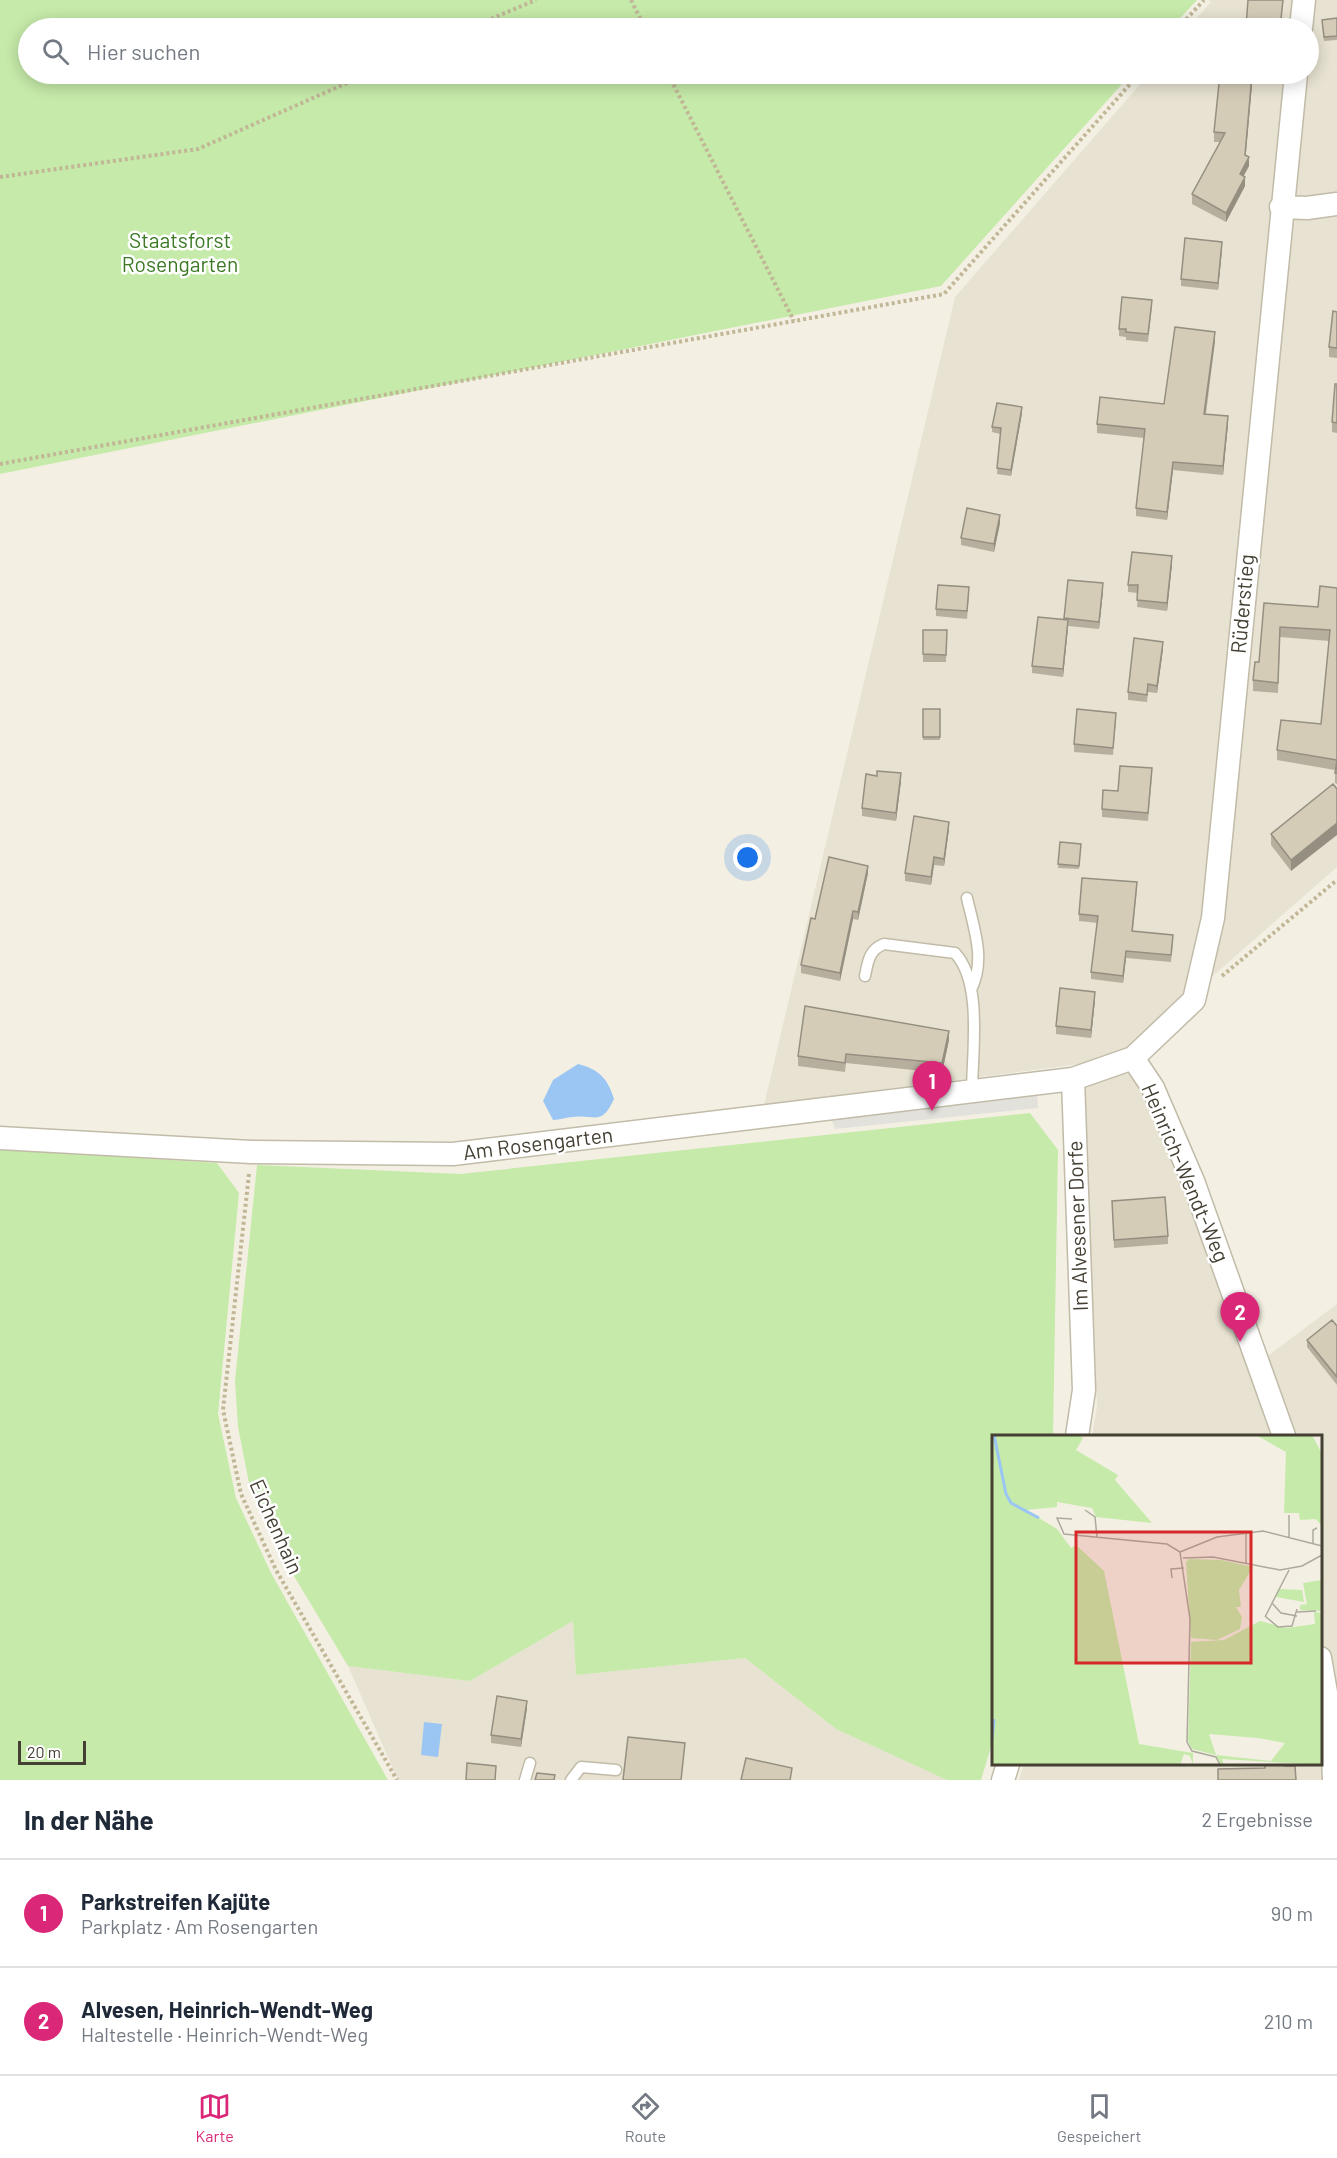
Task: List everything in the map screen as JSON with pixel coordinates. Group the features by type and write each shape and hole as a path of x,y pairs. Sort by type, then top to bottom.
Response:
{"street":[{"path":"1302,18 1304,0"},
{"name":"Rüderstieg","path":"1194,1000 1213,918 1295,84"},
{"path":"1281,207 1337,204"},
{"name":"Heinrich-Wendt-Weg","path":"1194,1000 1133,1058 1153,1088 1192,1181 1283,1435"},
{"path":"1073,1079 1133,1058"},
{"name":"Am Rosengarten","path":"0,1138 251,1152 453,1154 1073,1079"},
{"name":"Im Alvesener Dorfe","path":"1073,1079 1084,1390 1077,1435"},
{"path":"1322,1681 1334,1780"},
{"path":"1003,1780 1008,1765"}],"lane":[{"path":"967,898 979,952 977,978 971,990"},
{"path":"865,976 870,956 875,948 892,943 955,953 961,959 971,990 972,1092"},
{"path":"525,1780 530,1763"},
{"path":"572,1780 581,1767 616,1770"}],"path":[{"path":"493,18 536,0"},
{"path":"630,0 640,18"},
{"path":"1187,18 1203,0"},
{"path":"0,177 198,149 344,84"},
{"path":"673,84 794,321"},
{"path":"0,464 944,294 1129,84"},
{"path":"1221,978 1337,880"},
{"name":"Eichenhain","path":"251,1152 223,1410 241,1494 276,1570 397,1780"}],"shaded area":[{"path":"1209,0 1337,0 1337,867 1124,1054 1182,1178 1253,1367 1337,1304 1337,1780 1019,1780 1024,1765 1322,1765 1322,1435 1092,1435 1097,1406 1080,1064 764,1105 955,297 1140,84 1319,84 1319,18 1197,18 1211,2"},
{"path":"1037,1088 1038,1108 835,1129 830,1114"},
{"path":"573,1621 576,1675 745,1658 836,1729 947,1780 398,1780 348,1666 470,1681"}],"green space":[{"name":"Staatsforst Rosengarten","path":"0,0 1197,0 1180,18 18,18 18,84 1122,84 941,286 0,474"},
{"path":"1030,1113 1058,1150 1053,1435 992,1435 992,1744 981,1780 947,1780 836,1729 745,1658 576,1675 573,1621 470,1681 348,1666 285,1561 250,1488 238,1427 235,1381 257,1165 460,1174"},
{"path":"0,1149 217,1163 239,1193 218,1414 236,1498 271,1573 388,1780 0,1780"}],"water":[{"path":"578,1064 597,1072 609,1085 614,1099 601,1116 553,1120 543,1101 553,1080"},
{"path":"424,1722 442,1724 438,1757 421,1755"}],"building":[{"path":"1248,0 1283,0 1281,18 1247,18"},
{"path":"1337,18 1337,36 1324,37 1322,20"},
{"path":"1219,84 1251,84 1245,155 1249,157 1240,174 1245,177 1226,213 1192,194 1225,133 1214,132"},
{"path":"1185,238 1222,242 1218,283 1181,279"},
{"path":"1122,297 1152,300 1148,334 1119,329"},
{"path":"1333,311 1337,312 1337,348 1329,347"},
{"path":"1175,327 1215,332 1204,414 1228,416 1223,466 1173,462 1167,512 1136,508 1145,429 1097,424 1100,397 1164,404"},
{"path":"1335,384 1337,384 1337,423 1332,422"},
{"path":"997,403 1022,407 1011,470 997,468 1001,428 992,427"},
{"path":"967,508 1000,515 994,544 961,538"},
{"path":"1132,552 1172,556 1167,603 1137,600 1138,585 1128,585"},
{"path":"1068,580 1103,583 1099,622 1064,618"},
{"path":"938,585 969,587 967,611 936,609"},
{"path":"1320,586 1337,588 1337,760 1277,750 1281,720 1321,724 1330,630 1280,627 1278,683 1253,680 1255,662 1259,662 1264,603 1318,607"},
{"path":"1038,617 1068,620 1063,669 1032,666"},
{"path":"923,630 947,630 946,655 923,654"},
{"path":"1134,638 1163,642 1157,686 1148,684 1147,695 1128,692"},
{"path":"923,709 940,709 940,737 923,737"},
{"path":"1077,709 1116,713 1113,748 1074,744"},
{"path":"1120,766 1152,768 1148,813 1102,809 1103,790 1118,791"},
{"path":"877,771 901,773 896,813 862,808 866,774 877,776"},
{"path":"1333,784 1337,789 1337,823 1291,860 1271,834"},
{"path":"914,816 949,822 944,859 934,857 931,877 905,873"},
{"path":"1060,842 1081,844 1079,866 1058,864"},
{"path":"829,857 868,866 858,912 853,911 840,973 801,965 811,918 815,919"},
{"path":"1082,878 1137,882 1132,931 1173,935 1171,955 1126,951 1123,976 1091,972 1098,916 1079,914"},
{"path":"1060,988 1095,992 1091,1030 1056,1026"},
{"path":"805,1006 949,1031 942,1063 846,1054 845,1063 798,1056"},
{"path":"1165,1197 1168,1236 1114,1240 1112,1201"},
{"path":"1332,1320 1337,1326 1337,1377 1307,1340"},
{"path":"497,1696 527,1701 521,1739 491,1735"},
{"path":"628,1737 685,1743 681,1780 623,1780"},
{"path":"746,1758 792,1768 790,1780 741,1780"},
{"path":"467,1763 496,1766 495,1780 466,1780"},
{"path":"1265,1765 1295,1766 1296,1780 1218,1780 1218,1769 1265,1768"},
{"path":"537,1773 555,1775 554,1780 535,1780"}],"place":[{"name":"Parkstreifen Kajüte","path":"932,1111"},
{"name":"Alvesen, Heinrich-Wendt-Weg","path":"1240,1342"}]}
